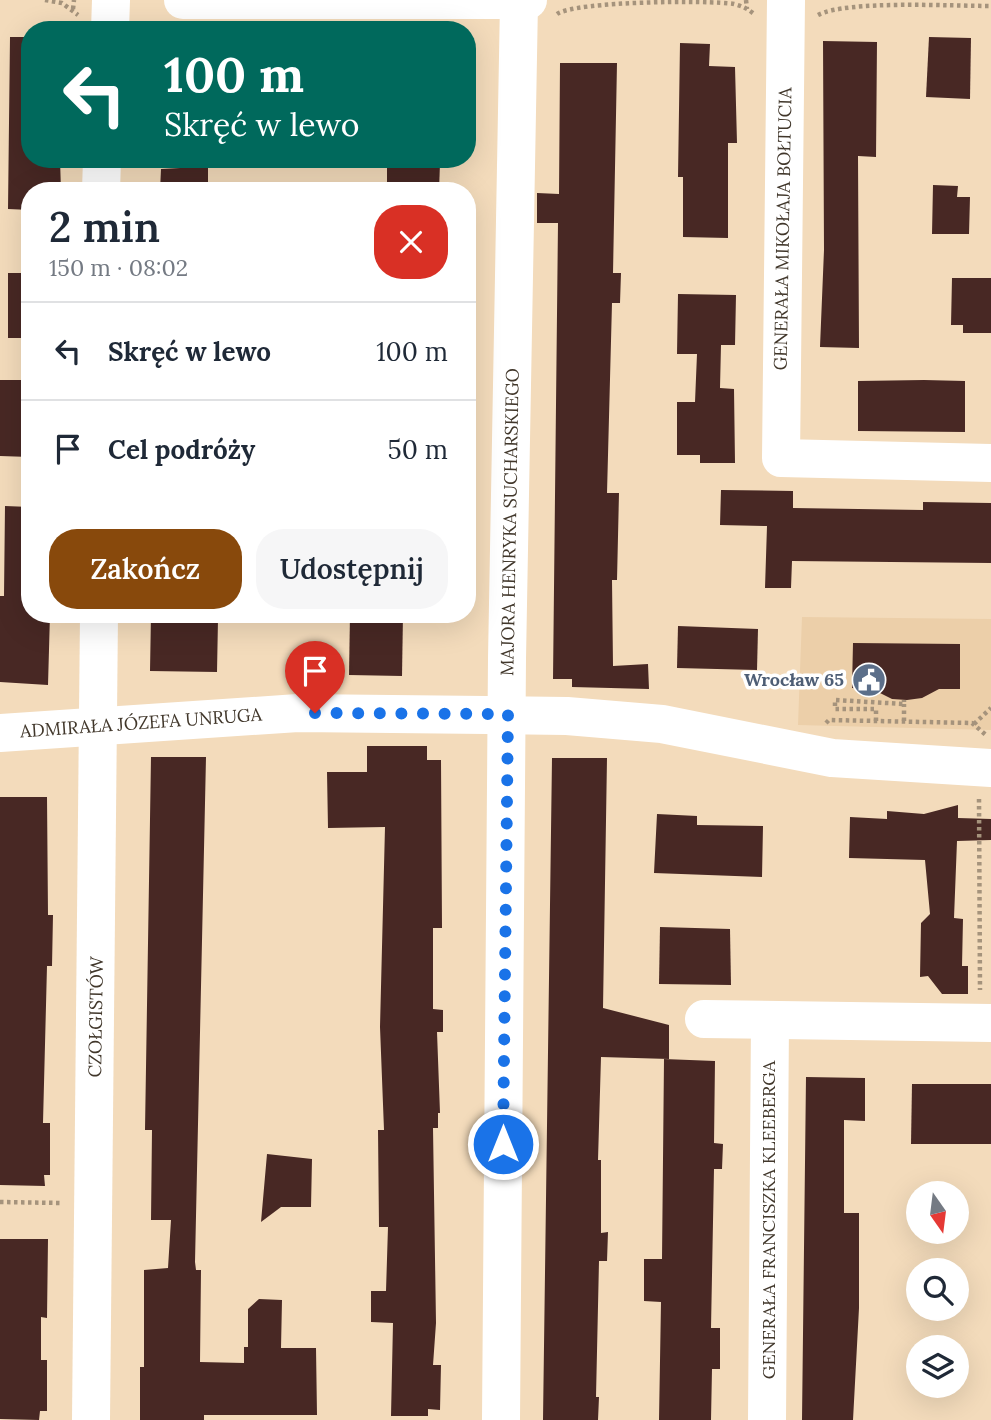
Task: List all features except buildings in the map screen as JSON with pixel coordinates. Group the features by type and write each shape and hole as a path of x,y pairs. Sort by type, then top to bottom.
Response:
{"street":[{"path":"183,0 524,1"},
{"name":"MAJORA HENRYKA SUCHARSKIEGO","path":"500,1420 508,714 524,1"},
{"name":"GENERAŁA MIKOŁAJA BOŁTUCIA","path":"800,10 781,458 991,463"},
{"name":"CZOŁGISTÓW","path":"91,1420 99,623"},
{"name":"ADMIRAŁA JÓZEFA UNRUGA","path":"0,733 298,713 508,714 662,724 832,758 985,782"},
{"path":"704,1019 986,1023"},
{"name":"GENERAŁA FRANCISZKA KLEEBERGA","path":"767,1420 770,1020"}],"path":[{"path":"45,0 102,17"},
{"path":"73,9 74,0"},
{"path":"746,0 747,9"},
{"path":"800,10 866,2 991,6"},
{"path":"876,721 876,709 835,709 835,700 904,702 904,721"},
{"path":"974,724 991,708"},
{"path":"815,723 829,720 974,724 991,739"},
{"path":"985,782 986,1023"},
{"path":"0,1202 93,1203"}],"shaded area":[{"path":"802,617 991,619 991,730 798,725"}],"place":[{"name":"Wrocław 65","path":"869,680"}],"route":[{"path":"315,713 508,714 503,1144"}]}
